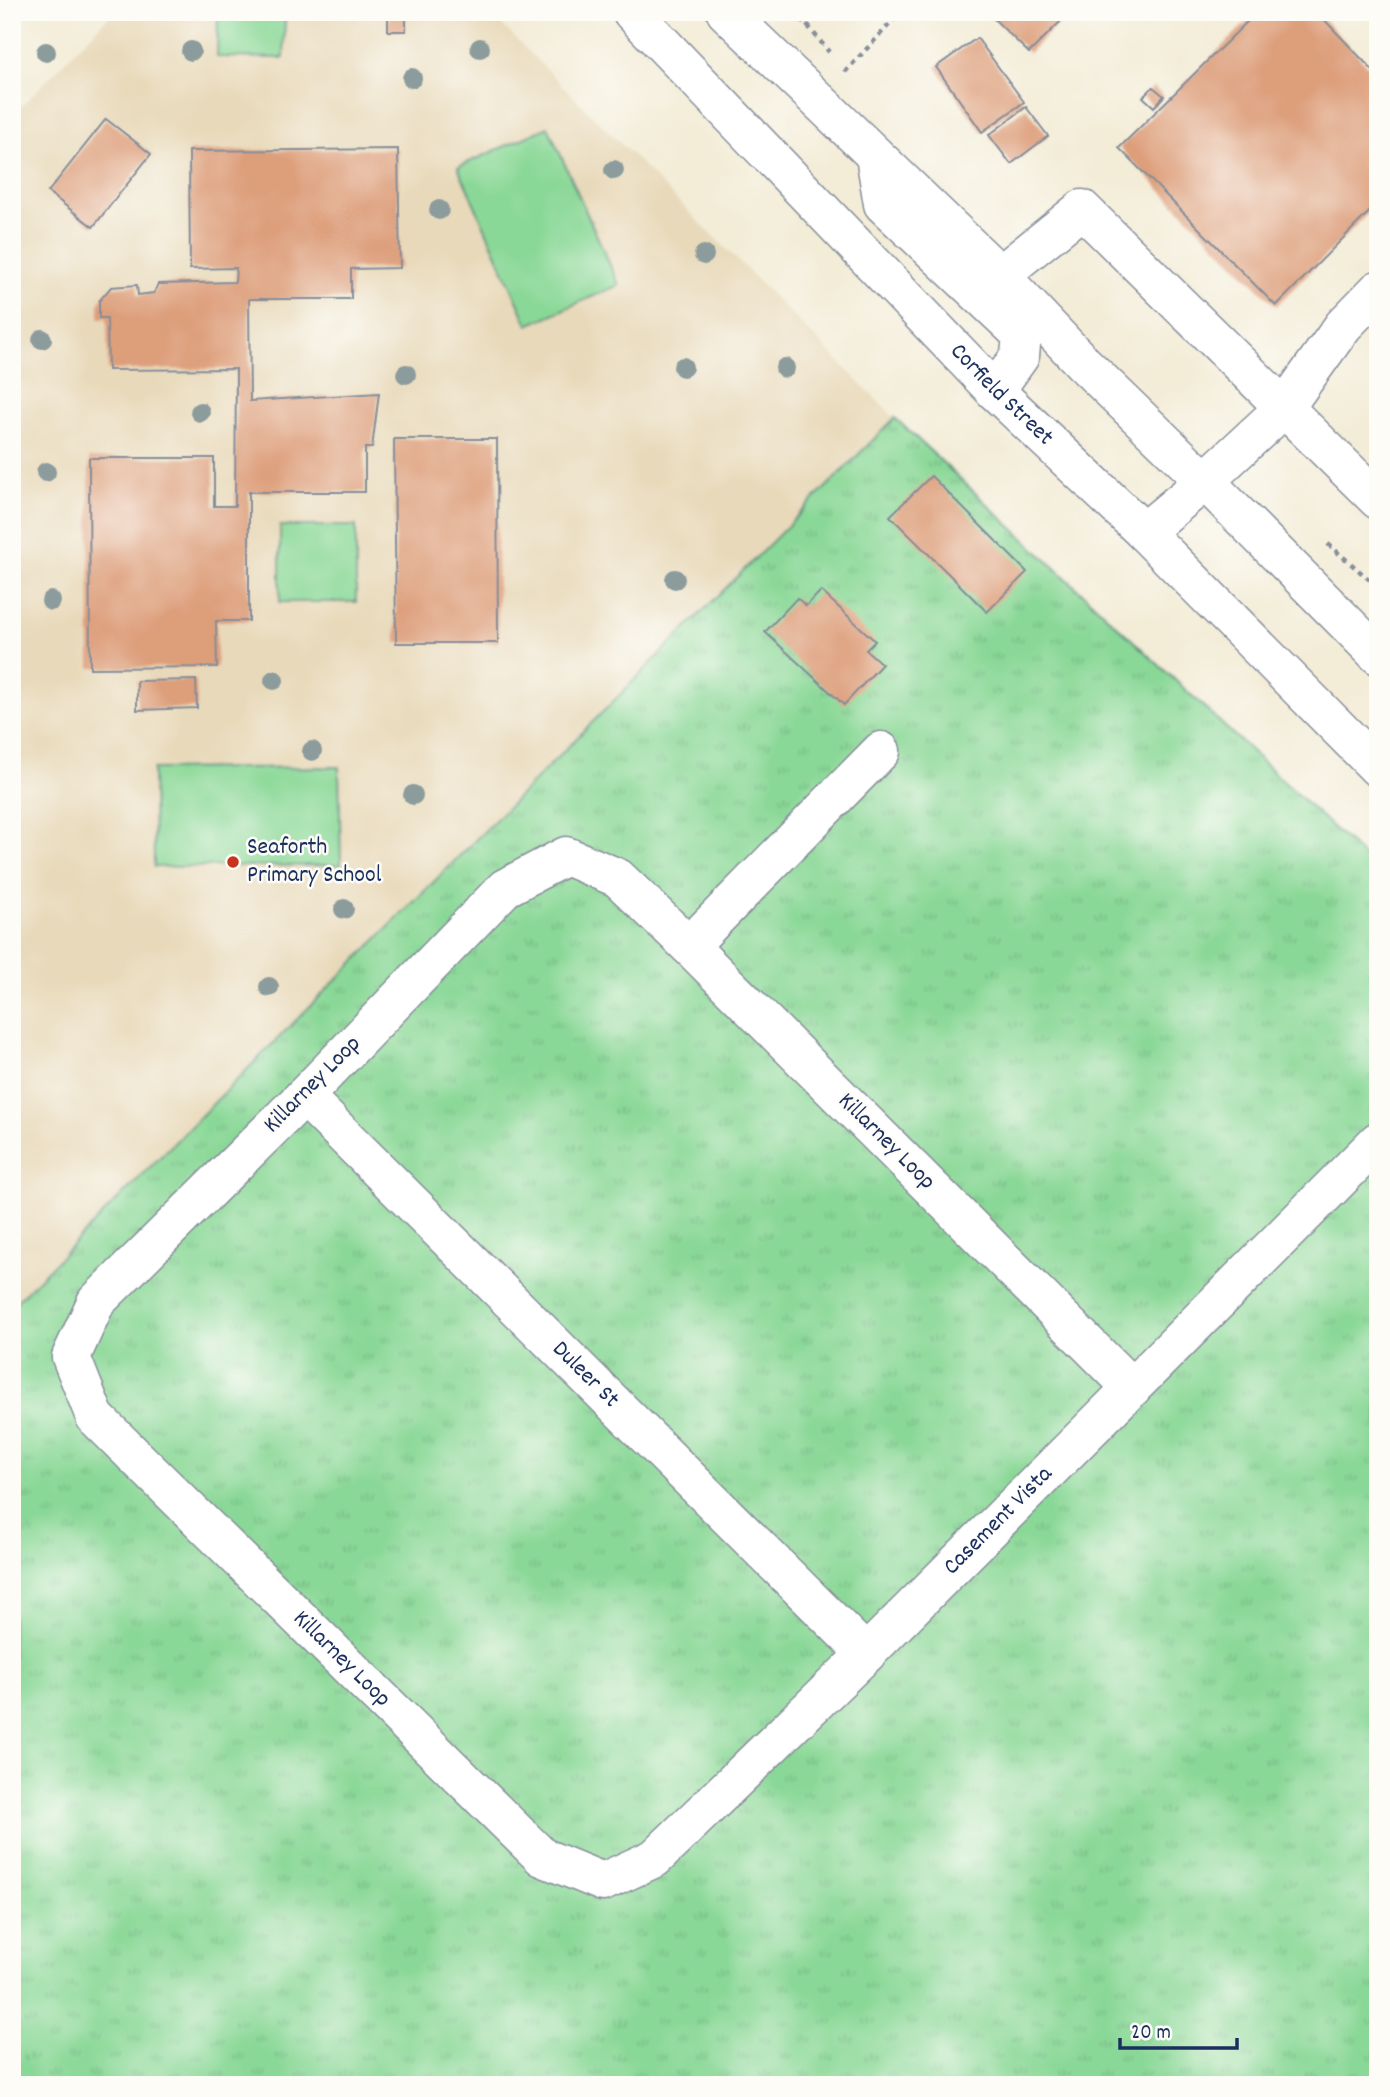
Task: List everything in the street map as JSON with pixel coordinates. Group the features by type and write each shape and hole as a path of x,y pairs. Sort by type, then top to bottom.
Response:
{"main road":[{"name":"Corfield Street","path":"632,12 995,391 1144,532 1378,768"},
{"path":"726,12 1000,275 1083,363 1378,654"},
{"path":"875,156 883,204 1022,335 1020,356 995,391"},
{"path":"1000,275 1082,209 1378,500"},
{"path":"1144,532 1205,481 1285,407 1343,326 1378,290"},
{"path":"689,946 881,751"},
{"name":"Killarney Loop","path":"603,1882 542,1857 95,1417 71,1357 96,1303 304,1096 505,888 566,856 618,878 1132,1388"},
{"name":"Duleer St","path":"304,1096 866,1654"},
{"name":"Casement Vista","path":"603,1882 655,1858 866,1654 1378,1141"}],"path":[{"path":"845,72 901,12"}],"shaded area":[{"name":"Seaforth Primary School","path":"113,12 489,12 895,418 12,1306 12,116"}],"green space":[{"path":"218,12 285,12 284,58 217,57"},
{"path":"548,127 619,285 528,325 458,167"},
{"path":"895,418 1378,870 1378,2085 12,2085 12,1306"},
{"path":"280,526 356,526 356,602 280,602"},
{"path":"339,767 341,865 154,867 153,769"}],"building":[{"path":"388,12 406,12 406,31 388,31"},
{"path":"421,12 438,12 439,17 421,18"},
{"path":"1070,12 1029,53 989,14"},
{"path":"1257,12 1317,12 1378,76 1378,203 1276,306 1119,148"},
{"path":"977,38 1024,102 982,132 936,67"},
{"path":"1153,87 1164,96 1154,107 1143,97"},
{"path":"1026,107 1048,136 1011,164 989,135"},
{"path":"106,119 151,154 93,227 48,192"},
{"path":"398,149 400,268 351,269 351,299 249,299 250,401 379,393 372,448 365,448 365,492 249,492 249,621 216,621 217,667 90,668 89,458 214,458 214,506 235,506 236,369 108,370 107,318 99,318 99,301 111,287 137,285 138,295 154,293 158,284 235,282 236,268 190,269 189,151"},
{"path":"394,439 497,439 498,643 396,643"},
{"path":"931,476 1027,572 987,612 890,516"},
{"path":"821,591 875,641 866,650 882,664 844,705 765,632 797,598 806,606"},
{"path":"196,680 197,708 137,710 137,681"}],"place":[{"name":"Seaforth Primary School","path":"233,862"}]}
